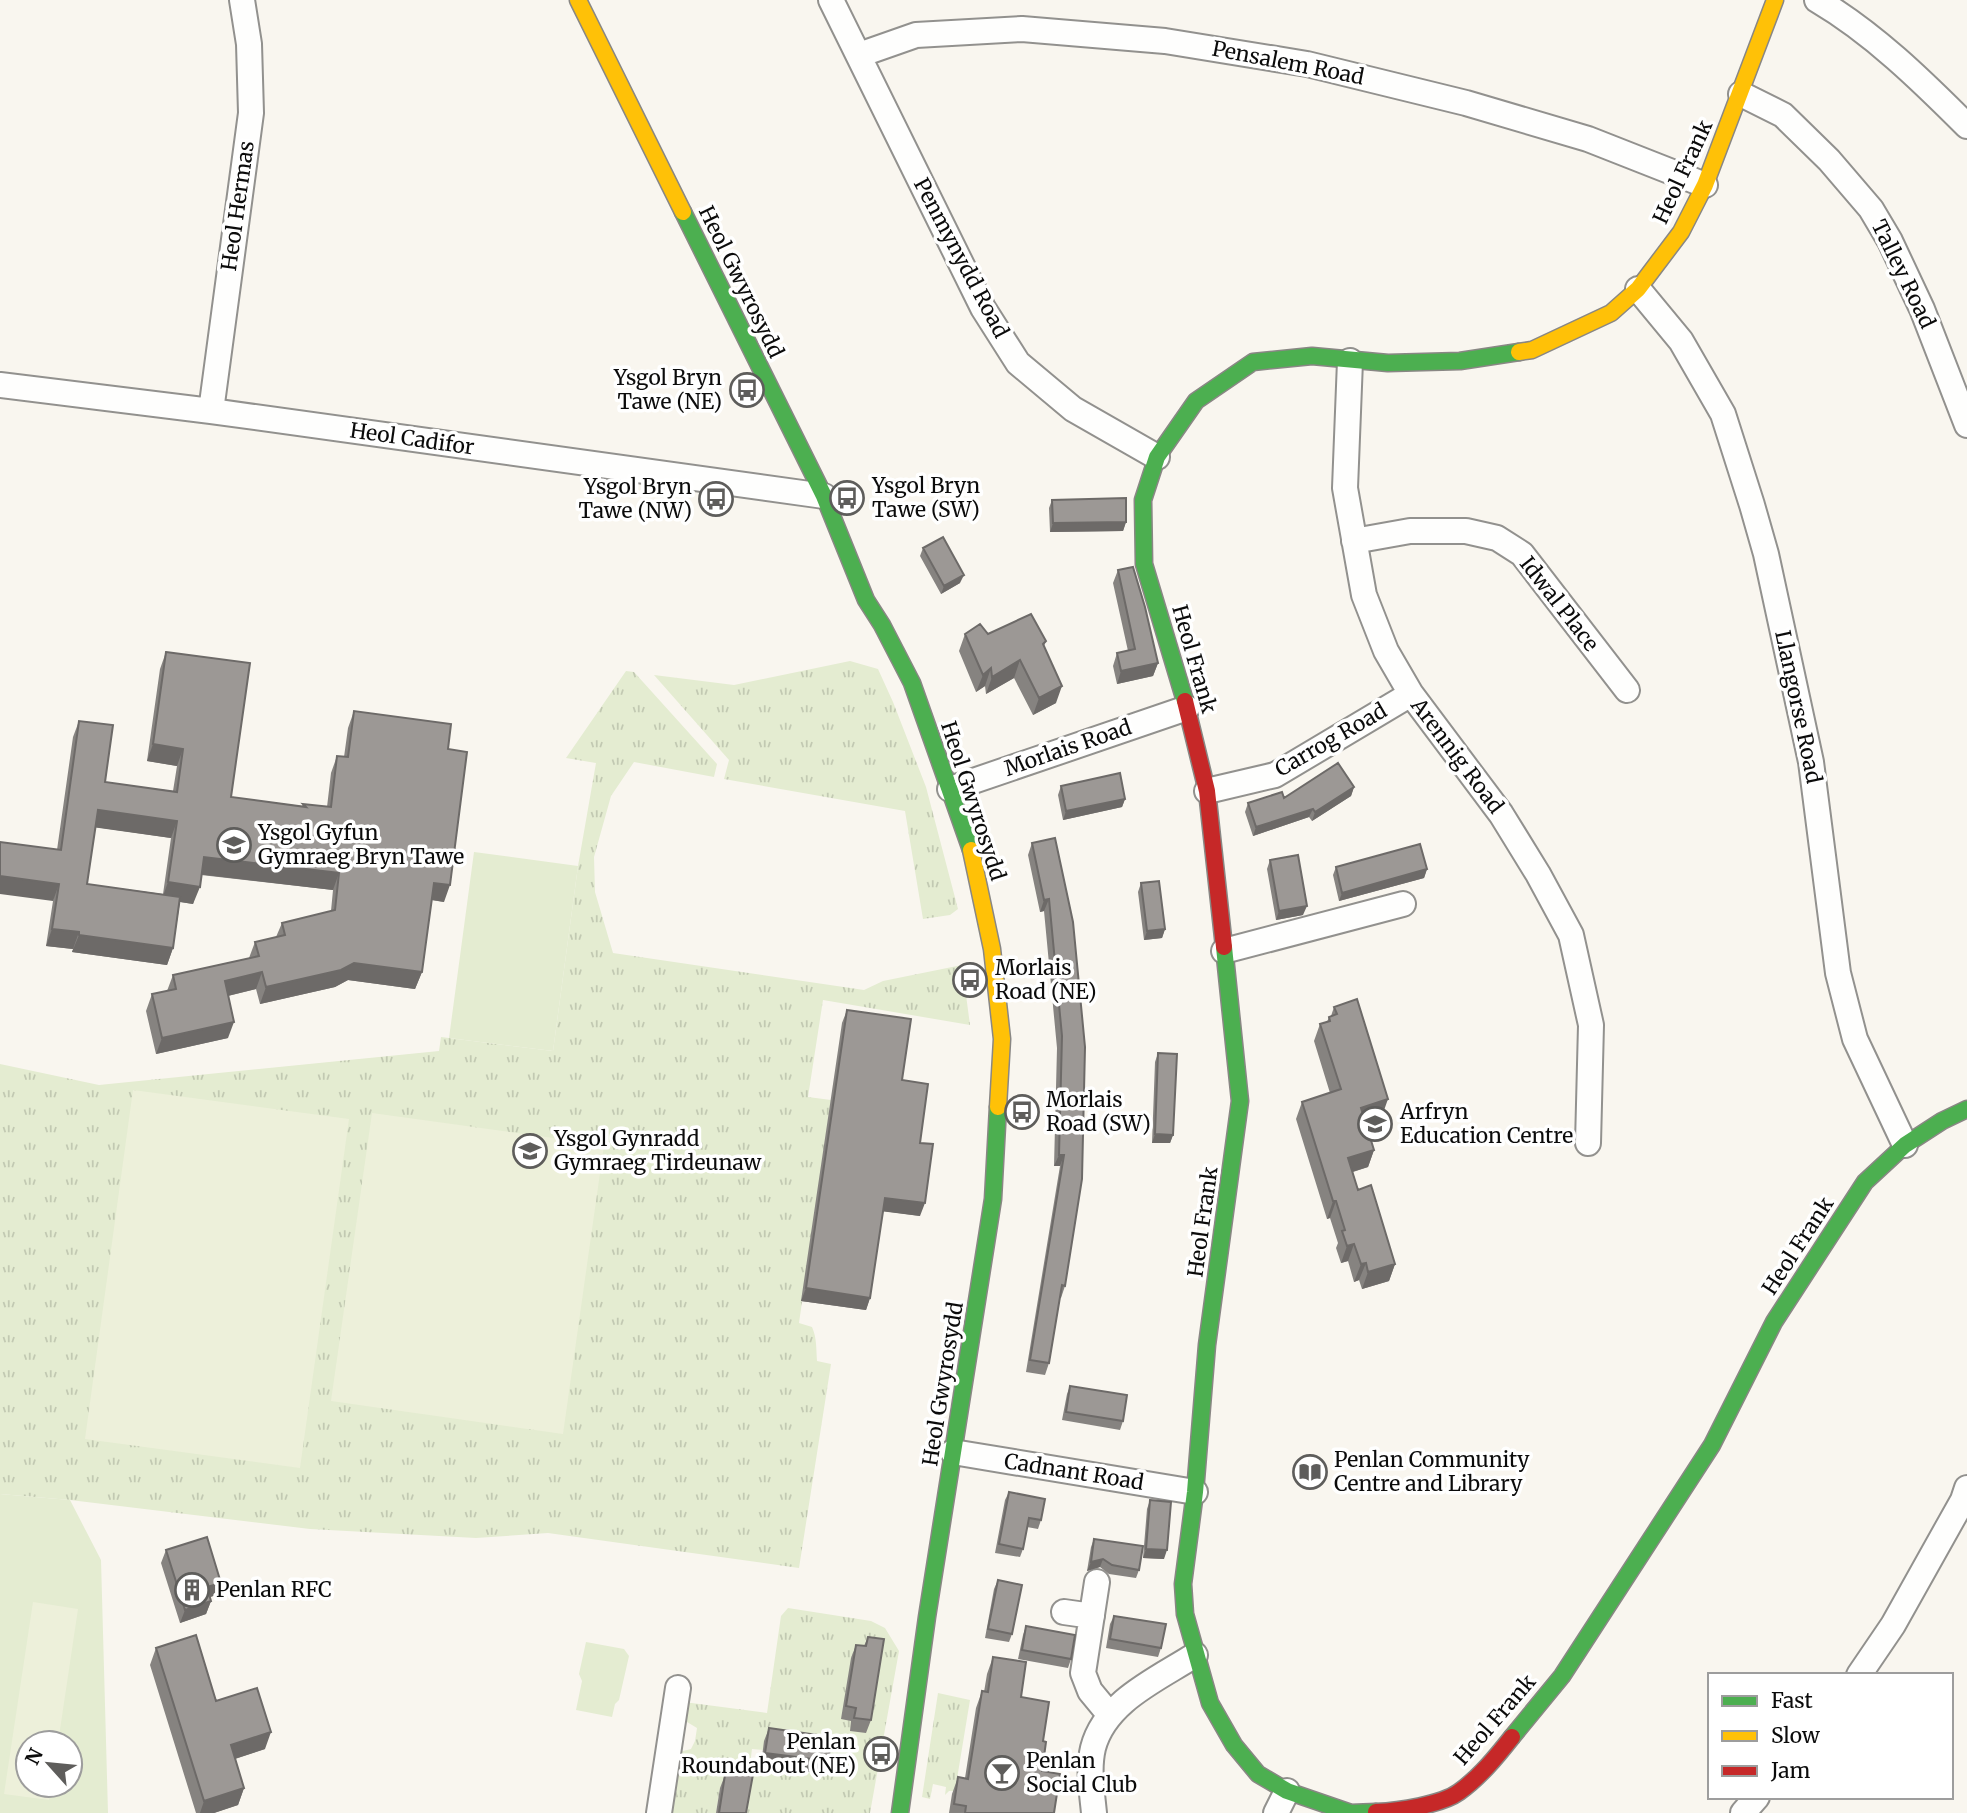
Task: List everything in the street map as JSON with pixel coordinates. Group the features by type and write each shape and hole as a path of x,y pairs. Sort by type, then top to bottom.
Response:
{"street":[{"name":"Heol Hermas","path":"211,411 251,113 248,44 242,0"},
{"name":"Heol Gwyrosydd","path":"578,0 824,496 866,600 912,683 975,862 992,948 1002,1039 993,1199 900,1813"},
{"name":"Penmynydd Road","path":"831,0 984,307 1018,363 1073,409 1157,457"},
{"name":"Heol Frank","path":"1775,0 1705,185 1681,232 1639,289 1611,313 1532,350 1461,361 1388,363 1312,356 1254,362 1196,401 1157,457 1143,500 1144,564 1187,708 1207,792 1240,1101 1207,1345 1195,1492 1183,1584 1185,1614 1210,1703 1234,1745 1281,1802 1351,1812 1405,1811 1458,1793 1494,1759 1562,1676 1712,1445 1774,1322 1865,1182 1905,1145 1942,1121 1967,1109"},
{"path":"1817,0 1833,9 1902,62 1967,125"},
{"name":"Pensalem Road","path":"859,55 916,36 1022,29 1165,41 1307,64 1466,103 1588,139 1705,185"},
{"name":"Talley Road","path":"1741,94 1783,115 1829,160 1871,209 1890,241 1922,309 1967,425"},
{"name":"Llangorse Road","path":"1639,289 1681,341 1723,414 1752,505 1766,554 1811,762 1838,973 1855,1039 1905,1145"},
{"name":"Arennig Road","path":"1350,361 1345,488 1364,595 1386,651 1411,694 1502,814 1572,935 1591,1025 1588,1143"},
{"name":"Heol Cadifor","path":"0,385 211,411 824,496"},
{"name":"Idwal Place","path":"1354,541 1410,531 1466,531 1497,538 1522,554 1627,690"},
{"name":"Carrog Road","path":"1207,792 1275,775 1411,694"},
{"name":"Morlais Road","path":"950,789 1187,708"},
{"path":"1224,951 1403,904"},
{"name":"Cadnant Road","path":"953,1452 1195,1492"},
{"path":"1860,1673 1893,1625 1963,1500 1967,1488"},
{"path":"1097,1583 1083,1673 1090,1690 1109,1714"},
{"path":"1063,1612 1092,1616"},
{"path":"1094,1813 1090,1773 1093,1748 1109,1714 1124,1701 1195,1655"},
{"path":"659,1813 678,1688"},
{"path":"1743,1813 1754,1799"}],"green space":[{"path":"850,661 878,669 893,702 926,787 958,909 950,915 923,919 905,811 724,779 729,760 654,675 734,685"},
{"name":"Ysgol Gynradd Gymraeg Tirdeunaw","path":"626,671 634,672 717,764 714,777 634,762 611,796 594,857 595,892 613,953 864,990 883,981 962,965 970,1025 823,1000 808,1097 831,1100 799,1323 812,1327 816,1339 817,1361 831,1364 799,1568 548,1533 476,1538 310,1529 0,1494 0,1064 99,1085 439,1051 441,1037 553,1051 578,866 596,763 566,758"},
{"path":"474,852 578,866 553,1051 449,1038"},
{"path":"133,1090 349,1119 300,1468 85,1439"},
{"path":"372,1113 604,1145 563,1434 331,1401"},
{"path":"0,1494 70,1500 101,1560 108,1813 0,1813"},
{"path":"33,1602 78,1609 60,1729 14,1729 14,1795 4,1794"},
{"path":"788,1608 871,1621 885,1628 899,1651 870,1813 744,1813 720,1788 716,1813 668,1813 679,1752 691,1749 697,1728 682,1719 684,1702 767,1713 781,1616","holes":["765,1741 837,1761 835,1775 750,1764 752,1749 763,1750"]},
{"path":"586,1642 624,1649 629,1656 619,1700 615,1704 612,1717 576,1710 582,1681 579,1674"},
{"path":"938,1693 970,1700 955,1791 949,1791 945,1795 946,1787 933,1784 930,1799 922,1797"}],"building":[{"path":"1126,498 1126,522 1053,523 1052,500"},
{"path":"943,537 964,575 944,586 923,548"},
{"path":"1133,567 1158,663 1121,671 1117,653 1135,649 1118,570"},
{"path":"1031,614 1046,641 1043,644 1062,686 1039,698 1020,660 992,677 991,668 983,675 965,634 980,624 988,634"},
{"path":"166,652 250,663 231,797 306,807 303,804 331,807 337,756 348,757 354,711 451,724 448,749 467,752 450,885 434,883 422,972 354,963 341,970 266,987 262,972 225,981 234,1022 162,1038 152,994 176,989 173,975 259,956 255,942 285,935 282,923 335,910 339,873 204,857 200,887 168,882 177,821 98,810 87,884 180,897 173,948 52,929 59,884 0,876 0,842 61,850 79,721 113,725 105,782 177,792 183,749 153,744"},
{"path":"1338,763 1354,787 1315,812 1313,809 1256,827 1248,803 1282,792 1284,798"},
{"path":"1120,773 1125,799 1066,811 1061,786"},
{"path":"1055,838 1073,922 1085,1047 1082,1179 1065,1286 1062,1285 1049,1363 1030,1360 1064,1155 1059,1155 1062,1036 1049,899 1044,900 1032,843"},
{"path":"1420,844 1427,869 1342,893 1336,867"},
{"path":"1298,855 1307,906 1279,911 1270,860"},
{"path":"1159,881 1165,929 1147,931 1141,883"},
{"path":"1357,999 1388,1099 1361,1108 1374,1150 1348,1158 1358,1190 1371,1185 1395,1264 1368,1272 1366,1263 1361,1264 1354,1244 1347,1246 1336,1201 1333,1201 1302,1102 1341,1089 1320,1024 1330,1021 1329,1017 1337,1014 1334,1007"},
{"path":"847,1010 911,1019 902,1080 928,1084 920,1143 933,1144 925,1203 885,1198 870,1298 806,1288"},
{"path":"1158,1053 1177,1054 1173,1135 1155,1134"},
{"path":"1070,1386 1127,1395 1123,1421 1066,1412"},
{"path":"1009,1492 1045,1499 1041,1520 1029,1518 1023,1549 999,1544"},
{"path":"1150,1500 1171,1502 1167,1550 1146,1549"},
{"name":"Penlan RFC","path":"207,1537 221,1583 207,1587 211,1601 185,1610 166,1550"},
{"path":"1094,1539 1143,1546 1139,1570 1112,1565 1103,1559 1091,1562"},
{"path":"998,1580 1022,1585 1012,1634 988,1629"},
{"path":"1114,1616 1166,1624 1161,1648 1110,1639"},
{"path":"1026,1626 1075,1635 1071,1659 1022,1650"},
{"path":"196,1635 216,1701 257,1688 271,1732 231,1745 244,1788 204,1801 156,1648"},
{"path":"868,1637 884,1639 871,1720 854,1718 856,1708 846,1706 856,1645 866,1646"},
{"name":"Penlan Social Club","path":"993,1657 1026,1662 1021,1697 1049,1702 1042,1771 1060,1774 1054,1813 965,1813 966,1806 954,1804 958,1777 968,1779 982,1691 988,1692"},
{"path":"769,1728 832,1737 828,1761 765,1753"},
{"path":"737,1767 754,1769 746,1813 719,1813 725,1775 735,1776"}],"traffic: fast":[{"path":"683,212 824,496 866,600 912,683 971,850"},
{"path":"1185,701 1144,564 1143,500 1157,457 1196,401 1253,362 1312,356 1388,363 1460,361 1519,352"},
{"path":"1224,947 1240,1101 1207,1345 1195,1492 1183,1584 1185,1614 1210,1703 1234,1745 1258,1774 1287,1791 1351,1813 1376,1812"},
{"path":"900,1813 927,1617 993,1199 998,1107"},
{"path":"1512,1737 1562,1676 1712,1445 1774,1322 1865,1182 1905,1145 1942,1121 1967,1109"}],"traffic: slow":[{"path":"578,0 683,212"},
{"path":"1519,352 1532,350 1611,313 1638,289 1681,232 1705,185 1775,0"},
{"path":"971,850 992,949 1002,1039 998,1107"}],"traffic: jam":[{"path":"1185,701 1207,791 1224,947"},
{"path":"1376,1812 1419,1806 1451,1797 1481,1773 1512,1737"}],"place":[{"name":"Ysgol Bryn Tawe (NE)","path":"747,390"},
{"name":"Ysgol Bryn Tawe (SW)","path":"847,498"},
{"name":"Ysgol Bryn Tawe (NW)","path":"716,499"},
{"name":"Ysgol Gyfun Gymraeg Bryn Tawe","path":"234,845"},
{"name":"Morlais Road (NE)","path":"970,980"},
{"name":"Morlais Road (SW)","path":"1022,1112"},
{"name":"Arfryn Education Centre","path":"1375,1124"},
{"name":"Ysgol Gynradd Gymraeg Tirdeunaw","path":"530,1151"},
{"name":"Penlan Community Centre and Library","path":"1310,1472"},
{"name":"Penlan RFC","path":"192,1590"},
{"name":"Penlan Roundabout (NE)","path":"881,1754"},
{"name":"Penlan Social Club","path":"1002,1773"}]}
